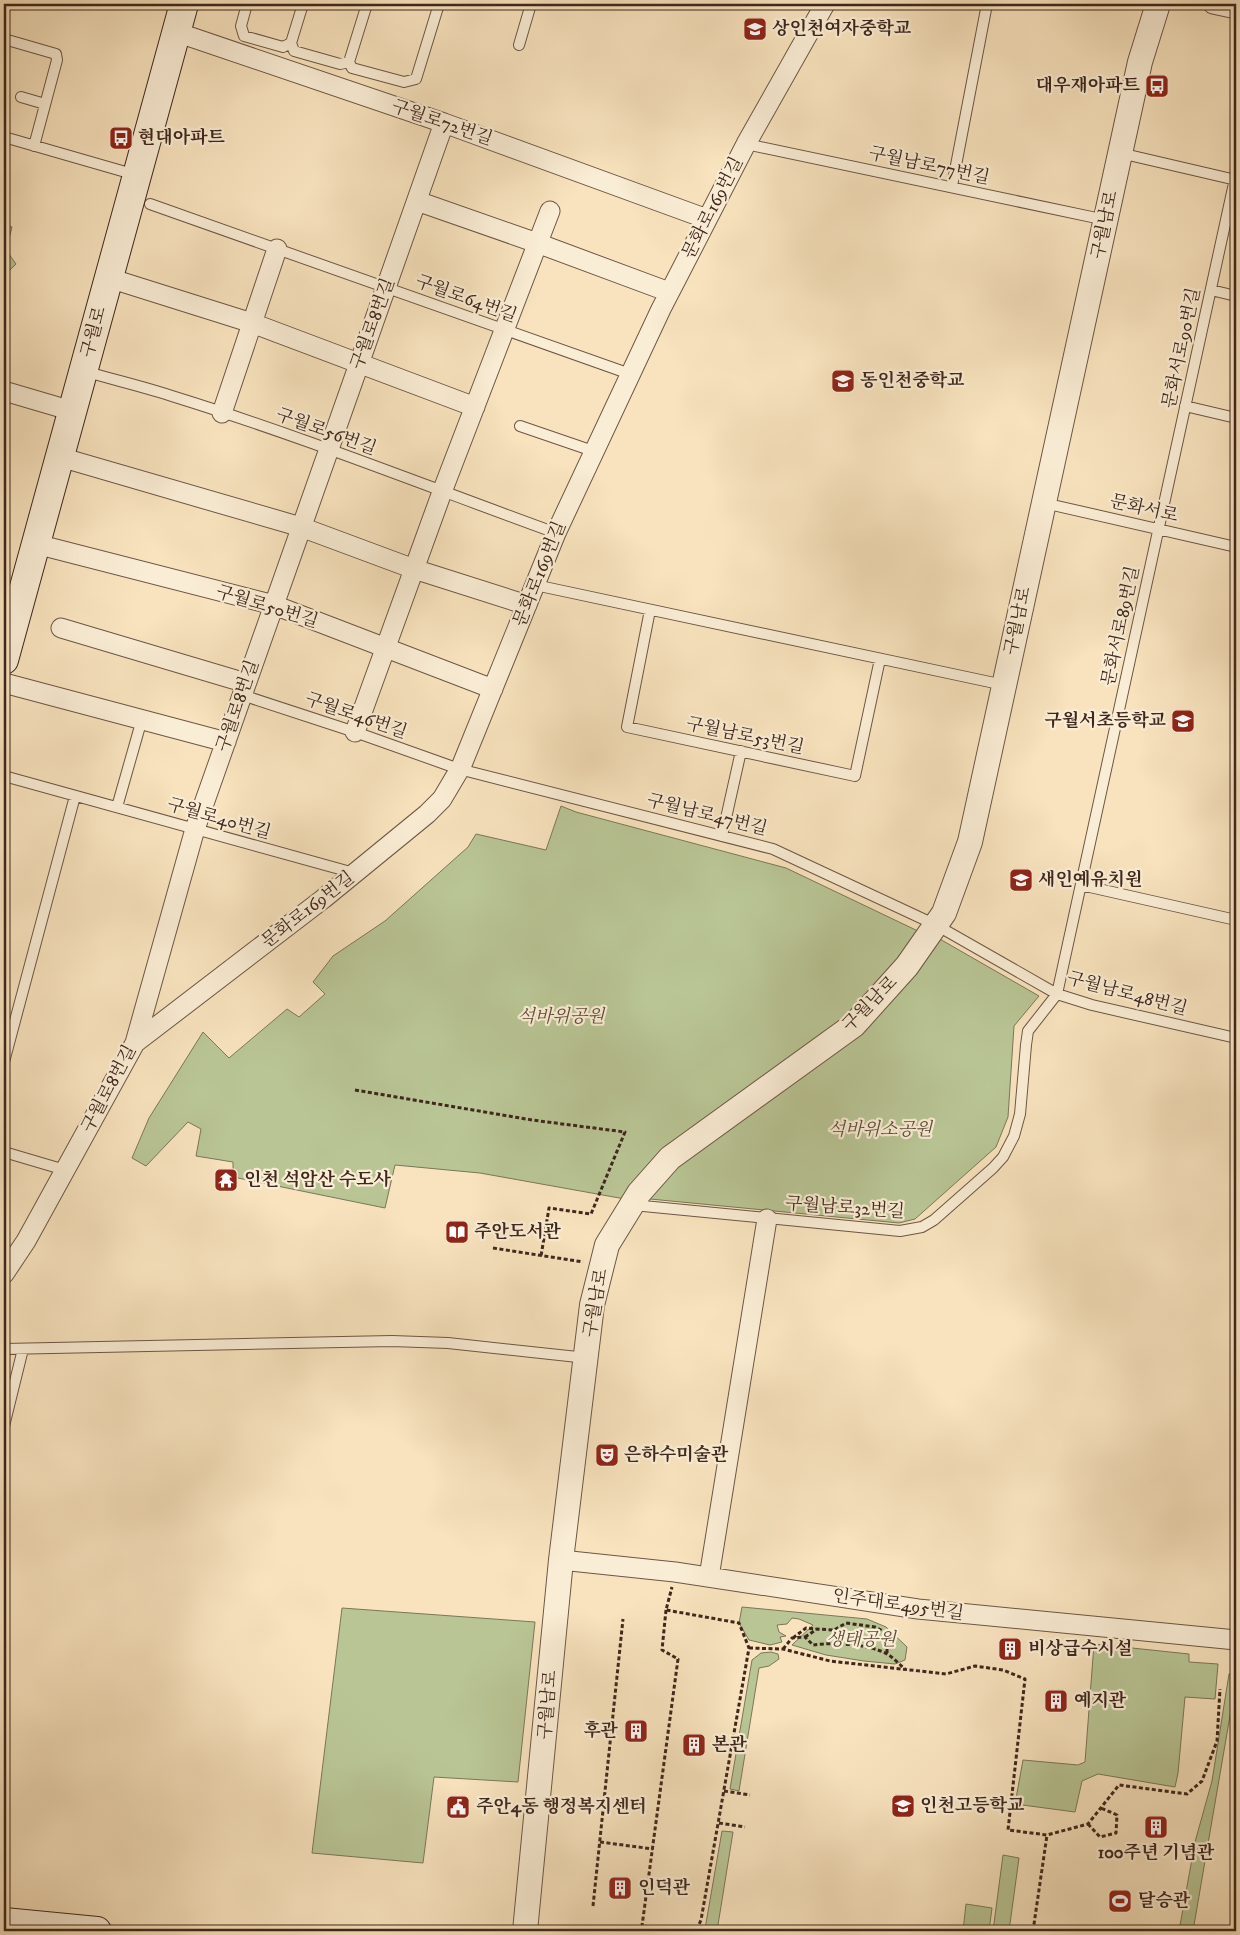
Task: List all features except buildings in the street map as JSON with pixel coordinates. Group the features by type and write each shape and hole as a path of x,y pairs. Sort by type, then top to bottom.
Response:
{"main road":[{"name":"구월로","path":"4,660 184,4"},
{"path":"4,1922 97,1931"}],"street":[{"name":"문화로169번길","path":"135,1043 354,873 427,814 442,799 459,769 556,533 669,292 746,144 800,45 825,4"},
{"name":"구월남로","path":"525,1931 561,1560 592,1305 607,1245 639,1192 670,1158 854,1025 907,966 944,913 970,842 1140,62 1158,4"},
{"path":"1213,4 1236,10"},
{"name":"구월로72번길","path":"176,32 444,123 707,219"},
{"name":"구월로8번길","path":"4,1274 26,1241 135,1043 195,829 444,123"},
{"path":"417,201 669,292"},
{"path":"355,732 442,492 550,211"},
{"path":"222,413 277,249"},
{"path":"109,278 252,323 474,407"},
{"path":"4,391 72,411"},
{"path":"60,457 302,527 414,569 527,605"},
{"name":"구월로50번길","path":"36,544 274,605 492,689"},
{"path":"61,628 244,689"},
{"path":"4,683 226,742"},
{"path":"709,1577 767,1218"},
{"name":"인주대로495번길","path":"561,1560 676,1572 918,1609 1236,1640"}],"lane":[{"path":"247,4 241,26 244,36 283,47 291,43"},
{"path":"302,4 291,43 294,51 340,64 349,62"},
{"path":"367,4 349,62 352,68 404,82 416,79 439,4"},
{"path":"519,45 532,4"},
{"path":"952,186 987,4"},
{"path":"4,39 56,54 57,60 34,146"},
{"path":"21,97 45,104"},
{"path":"4,137 137,175"},
{"name":"구월남로77번길","path":"746,144 1106,220"},
{"path":"1120,153 1236,178"},
{"name":"문화서로90번길","path":"1158,529 1236,178"},
{"name":"구월로64번길","path":"150,204 630,374"},
{"path":"1211,290 1236,296"},
{"name":"구월로56번길","path":"83,371 222,413 556,533"},
{"path":"1185,406 1236,418"},
{"path":"520,426 593,451"},
{"name":"문화서로","path":"1044,503 1236,547"},
{"name":"문화서로89번길","path":"1057,994 1158,529"},
{"path":"535,585 1004,685"},
{"name":"구월남로53번길","path":"650,610 627,727 741,752 855,776 880,659"},
{"name":"구월로46번길","path":"244,689 355,732 459,769"},
{"path":"117,807 142,720"},
{"path":"722,836 741,752"},
{"name":"구월남로47번길","path":"459,769 773,849 794,857 936,926"},
{"name":"구월로40번길","path":"4,776 354,873"},
{"path":"4,1062 75,796"},
{"path":"1081,885 1236,920"},
{"name":"구월남로48번길","path":"936,926 1057,994 1092,1005 1236,1038"},
{"name":"구월남로32번길","path":"631,1205 900,1231 922,1227 934,1220 1003,1157 1014,1136 1020,1114 1028,1031 1057,994"},
{"path":"4,1152 65,1170"},
{"path":"4,1349 402,1341 448,1343 587,1358"},
{"path":"4,1426 22,1349"}],"path":[{"path":"355,1090 532,1120 625,1132 591,1214 550,1208 541,1256"},
{"path":"492,1248 602,1265"},
{"path":"666,1610 739,1623 749,1648 719,1823 701,1920 697,1931 642,1926 678,1659 662,1650 666,1610 676,1572"},
{"path":"593,1906 623,1619"},
{"path":"783,1649 792,1638 806,1628 834,1630 846,1623 875,1627 887,1633 887,1654"},
{"path":"804,1638 817,1629"},
{"path":"792,1638 804,1638 813,1644 826,1643 861,1647 887,1654 906,1670"},
{"path":"749,1648 783,1649 830,1661 946,1674 975,1666 1003,1670 1025,1679 1008,1830 1047,1835 1088,1824 1119,1785 1187,1794 1202,1781 1217,1741 1220,1689"},
{"path":"724,1791 750,1795"},
{"path":"1088,1824 1100,1837 1116,1833 1117,1815 1101,1808"},
{"path":"719,1823 745,1827"},
{"path":"1033,1931 1047,1835"},
{"path":"600,1842 652,1849"}],"green space":[{"path":"4,225 12,227 6,250 16,264 10,270 4,264"},
{"name":"석바위공원","path":"561,806 576,812 786,868 920,932 843,1023 625,1199 480,1173 395,1165 385,1208 233,1177 233,1162 196,1156 201,1129 188,1122 146,1166 132,1158 149,1118 203,1032 229,1058 287,1009 299,1017 325,994 313,982 333,956 385,921 468,847 476,834 546,850"},
{"name":"석바위소공원","path":"938,938 1039,996 1014,1026 1008,1117 996,1147 915,1219 899,1223 650,1199 677,1165"},
{"name":"생태공원","path":"742,1607 867,1619 886,1627 907,1647 905,1660 895,1664 864,1661 826,1655 792,1645 813,1625 792,1618 787,1624 777,1625 779,1632 786,1636 780,1637 782,1642 770,1645 749,1640 739,1623"},
{"path":"342,1608 535,1622 518,1782 434,1777 423,1863 312,1853"},
{"path":"1094,1644 1189,1654 1189,1662 1218,1664 1215,1699 1185,1697 1175,1787 1098,1774 1082,1781 1075,1812 1015,1804 1023,1760 1078,1765 1085,1762"},
{"path":"771,1652 778,1654 779,1659 769,1666 759,1668 739,1791 730,1789 752,1660 761,1653"},
{"path":"1236,1671 1236,1681 1193,1931 1179,1931 1195,1842 1212,1781 1229,1674"},
{"path":"722,1831 733,1832 717,1931 705,1929"},
{"path":"1003,1855 1019,1858 1009,1931 993,1931"},
{"path":"966,1904 992,1908 989,1931 963,1931"}],"place":[{"name":"상인천여자중학교","path":"755,29"},
{"name":"대우재아파트","path":"1157,86"},
{"name":"현대아파트","path":"121,138"},
{"name":"동인천중학교","path":"843,381"},
{"name":"구월서초등학교","path":"1183,721"},
{"name":"새인예유치원","path":"1021,880"},
{"name":"인천 석암산 수도사","path":"226,1180"},
{"name":"주안도서관","path":"457,1232"},
{"name":"은하수미술관","path":"607,1455"},
{"name":"비상급수시설","path":"1010,1649"},
{"name":"예지관","path":"1056,1701"},
{"name":"후관","path":"636,1731"},
{"name":"본관","path":"694,1745"},
{"name":"인천고등학교","path":"903,1806"},
{"name":"주안4동 행정복지센터","path":"458,1807"},
{"name":"100주년 기념관","path":"1156,1827"},
{"name":"인덕관","path":"620,1888"},
{"name":"달승관","path":"1120,1901"}]}
